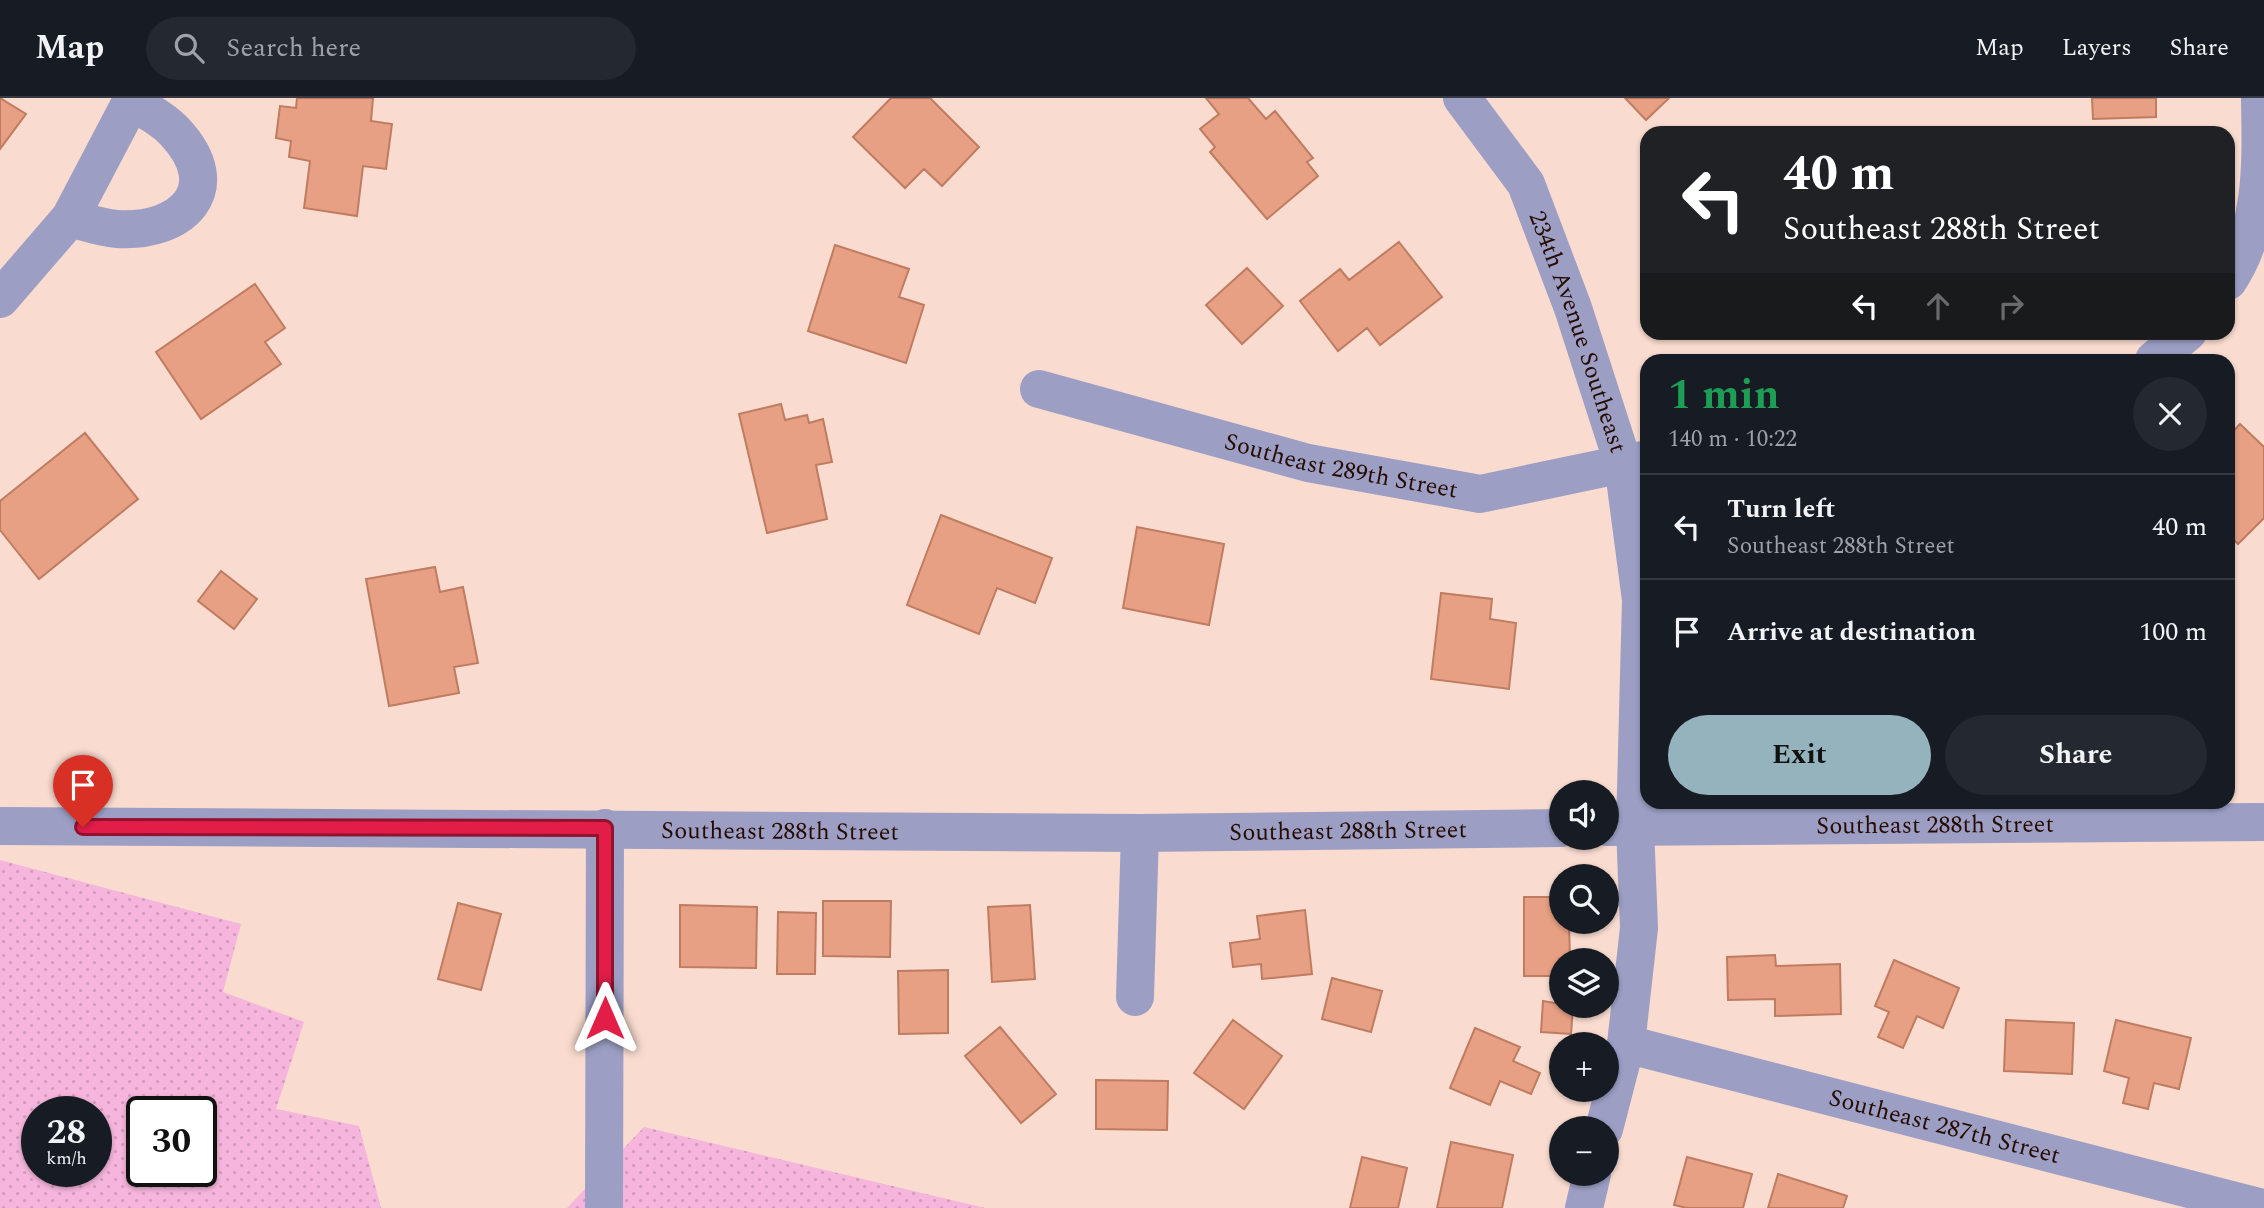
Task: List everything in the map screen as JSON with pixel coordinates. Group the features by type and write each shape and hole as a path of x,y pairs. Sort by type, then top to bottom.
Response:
{"street":[{"name":"234th Avenue Southeast","path":"1462,98 1526,184 1635,461 1640,577"},
{"path":"2235,264 2255,217 2261,167 2260,98"},
{"path":"0,299 70,218 132,100 177,134 192,159 199,187 195,200 184,213 139,228 115,229 70,218"},
{"path":"2162,354 2179,340"},
{"name":"Southeast 289th Street","path":"1039,389 1308,463 1480,494 1635,461"},
{"name":"234th Avenue Southeast","path":"1607,1116 1626,1044 1639,928 1621,827 1640,611"},
{"name":"Southeast 288th Street","path":"1621,827 2264,822"},
{"name":"Southeast 288th Street","path":"0,826 1140,833 1549,828"},
{"path":"604,1208 605,828"},
{"path":"1135,997 1140,833"},
{"name":"Southeast 287th Street","path":"1626,1044 2263,1208"},
{"path":"1584,1208 1589,1186"}],"shaded area":[{"path":"0,860 241,924 223,992 304,1022 276,1109 359,1126 381,1208 0,1208"},
{"path":"644,1127 985,1208 567,1208"}],"building":[{"path":"0,98 26,114 0,149"},
{"path":"297,98 373,98 371,121 392,124 386,169 363,166 357,216 304,208 310,161 289,157 291,141 276,138 280,106 296,108"},
{"path":"891,98 930,98 979,147 942,186 924,169 905,188 853,137"},
{"path":"1206,98 1248,98 1266,119 1275,111 1313,158 1307,162 1318,176 1267,219 1210,152 1215,147 1200,129 1219,114"},
{"path":"1625,98 1669,98 1646,120"},
{"path":"2092,98 2156,98 2156,117 2093,119"},
{"path":"1399,242 1442,297 1380,345 1367,328 1338,351 1300,301 1340,269 1349,280"},
{"path":"835,245 909,269 899,297 924,305 906,363 808,331"},
{"path":"1247,268 1283,306 1242,344 1206,305"},
{"path":"255,284 285,328 265,342 281,364 201,419 156,352"},
{"path":"781,404 785,420 807,415 809,423 823,419 832,462 816,465 827,519 767,533 739,414"},
{"path":"2240,424 2264,447 2264,518 2238,544 2235,541 2235,429"},
{"path":"85,433 138,499 39,579 0,530 0,501"},
{"path":"941,515 1052,558 1035,603 997,588 979,634 907,605"},
{"path":"1137,527 1224,544 1209,625 1123,608"},
{"path":"435,567 440,592 463,587 478,663 454,667 459,693 389,706 366,579"},
{"path":"221,571 257,599 234,629 198,601"},
{"path":"1441,593 1492,599 1490,619 1516,623 1509,689 1431,679"},
{"path":"1524,897 1549,897 1549,934 1569,934 1570,948 1549,948 1549,976 1524,976"},
{"path":"823,901 891,901 890,957 823,956"},
{"path":"458,903 501,914 481,990 438,979"},
{"path":"680,905 757,907 756,968 680,967"},
{"path":"1030,905 1035,979 992,982 988,907"},
{"path":"1305,910 1312,974 1262,979 1261,964 1233,967 1230,943 1260,939 1257,916"},
{"path":"778,912 816,913 815,974 777,974"},
{"path":"1775,955 1776,966 1840,964 1841,1014 1775,1016 1775,999 1728,1000 1727,957"},
{"path":"1894,960 1959,988 1943,1028 1917,1016 1903,1048 1878,1037 1889,1012 1875,1006"},
{"path":"948,970 948,1033 899,1034 898,971"},
{"path":"1332,978 1382,991 1371,1032 1322,1019"},
{"path":"1543,1001 1549,1002 1549,1018 1572,1018 1571,1032 1541,1032"},
{"path":"1233,1020 1282,1056 1244,1109 1194,1073"},
{"path":"2006,1020 2074,1023 2072,1074 2004,1071"},
{"path":"2116,1020 2191,1038 2179,1089 2154,1083 2148,1109 2123,1103 2129,1078 2104,1071"},
{"path":"1000,1027 1056,1094 1021,1123 965,1056"},
{"path":"1475,1028 1520,1047 1513,1061 1540,1073 1531,1094 1500,1081 1490,1105 1450,1088"},
{"path":"1096,1080 1168,1081 1167,1130 1096,1129"},
{"path":"1451,1142 1513,1155 1502,1208 1437,1208"},
{"path":"1362,1157 1407,1168 1398,1208 1350,1208"},
{"path":"1687,1157 1752,1174 1743,1208 1687,1208 1674,1205"},
{"path":"1778,1174 1847,1196 1843,1208 1768,1208"}],"route":[{"path":"83,827 605,828 605,1018"}]}
